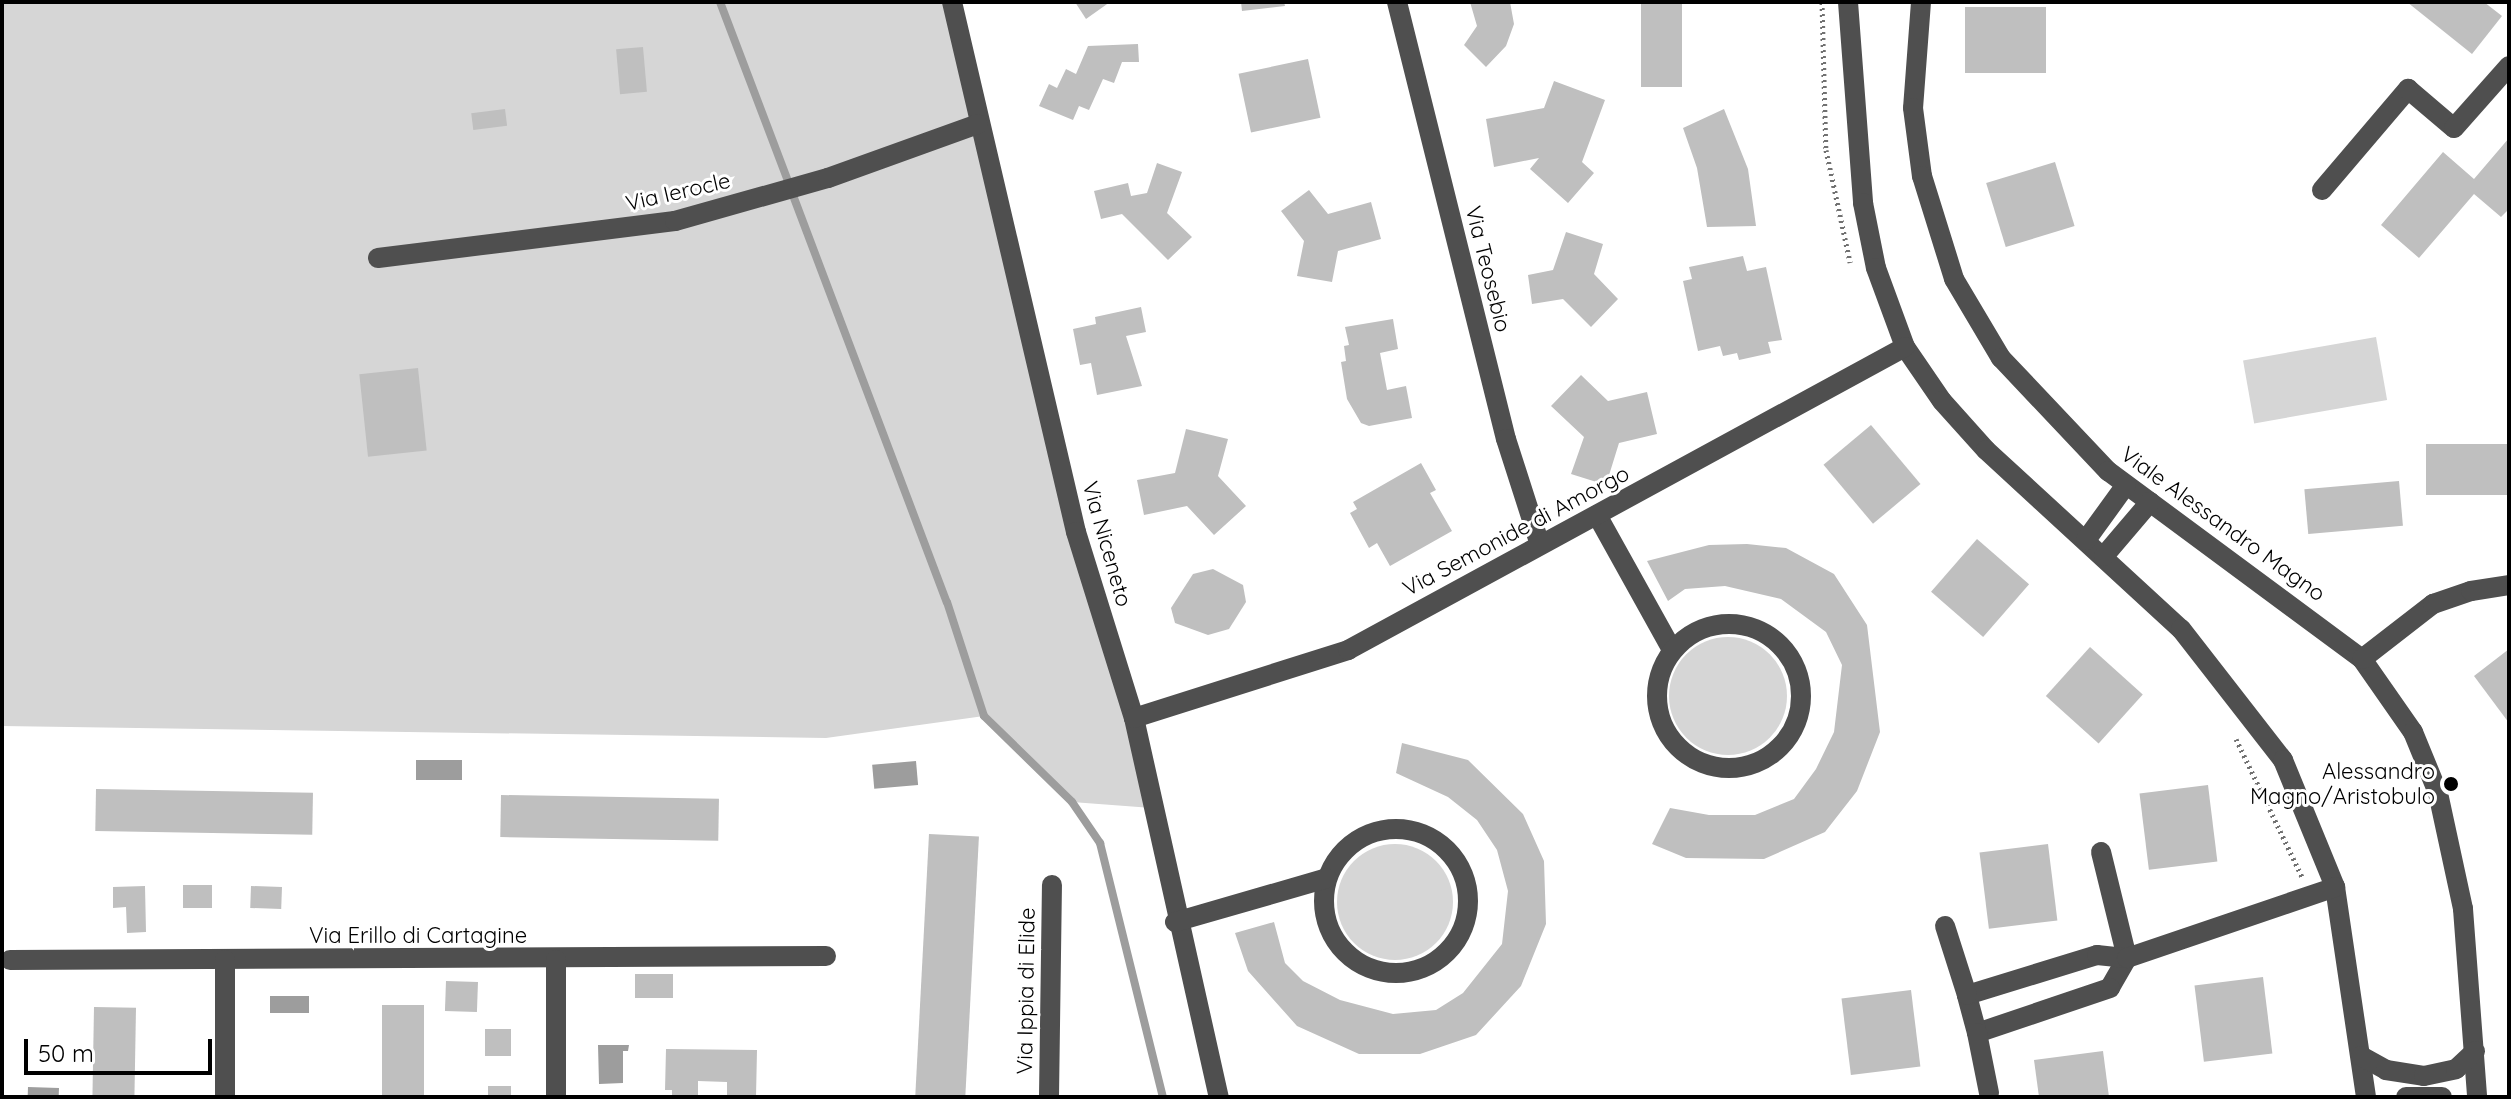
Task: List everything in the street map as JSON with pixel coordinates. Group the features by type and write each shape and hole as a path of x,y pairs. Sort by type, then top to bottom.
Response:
{"street":[{"name":"Via Niceneto","path":"952,2 978,124 1076,532 1134,718 1175,922 1219,1097"},
{"name":"Via Teosebio","path":"1397,2 1506,439 1540,545"},
{"path":"1848,2 1865,214 1876,268 1905,347 1971,434 2104,556 2212,663 2264,732 2298,788 2335,887 2366,1097"},
{"name":"Viale Alessandro Magno","path":"1921,2 1914,126 1930,207 1954,279 2021,385 2126,485 2362,659 2406,718 2438,793 2466,929 2477,1097"},
{"path":"2322,190 2408,89 2454,128 2509,66"},
{"name":"Via Ierocle","path":"378,258 675,221 828,178 978,124"},
{"name":"Via Semonide di Amorgo","path":"1134,718 1348,650 1905,347"},
{"path":"2086,540 2126,485"},
{"path":"2104,556 2150,502"},
{"path":"1597,515 1672,650"},
{"path":"2362,659 2433,604 2509,585"},
{"path":"1735,623 1777,641 1800,681 1801,705 1781,747 1761,761 1737,768 1713,767 1690,758 1666,731 1656,695 1660,671 1672,650 1711,625 1735,623"},
{"path":"1175,922 1327,878 1339,856 1358,839 1382,830 1419,833 1451,853 1464,874 1469,899 1466,924 1455,944 1429,966 1396,974 1373,971 1345,952 1327,924 1327,878"},
{"path":"1977,1033 2110,988 2127,958 2101,852"},
{"name":"Via Ippia di Elide","path":"1049,1097 1052,885"},
{"path":"1967,995 2097,955 2127,958 2335,887"},
{"path":"1945,926 1967,995 1989,1093"},
{"name":"Via Erillo di Cartagine","path":"10,960 556,960 826,956"},
{"path":"225,960 225,1097"},
{"path":"556,960 556,1097"},
{"path":"2361,1056 2386,1070 2424,1076 2456,1069 2475,1051"},
{"path":"2406,1097 2442,1097"}],"shaded area":[{"path":"2,2 952,2 1152,808 1072,802 984,716 826,738 2,726"},
{"path":"2376,337 2387,400 2254,423 2243,360"},
{"path":"1728,637 1761,647 1777,663 1787,696 1777,729 1761,745 1728,755 1695,745 1679,729 1669,696 1679,663 1695,647"},
{"path":"416,760 462,760 462,780 416,780"},
{"path":"916,761 918,785 874,789 872,765"},
{"path":"1395,844 1417,848 1436,861 1449,880 1453,902 1449,924 1436,943 1417,956 1395,960 1373,956 1354,943 1341,924 1337,902 1341,880 1354,861 1373,848"},
{"path":"270,996 309,996 309,1013 270,1013"},
{"path":"598,1045 629,1045 628,1051 623,1051 623,1083 599,1084"},
{"path":"28,1087 59,1088 59,1097 28,1097"}],"building":[{"path":"1075,2 1110,2 1086,19"},
{"path":"1241,2 1284,2 1285,6 1242,11"},
{"path":"1470,2 1510,2 1514,24 1506,46 1486,67 1464,45 1477,26"},
{"path":"1641,2 1682,2 1682,87 1641,87"},
{"path":"2407,2 2484,2 2502,16 2472,54"},
{"path":"1965,7 2046,7 2046,73 1965,73"},
{"path":"1138,44 1139,62 1122,62 1114,83 1103,79 1089,110 1079,106 1073,120 1039,106 1049,84 1057,88 1066,69 1076,74 1088,46"},
{"path":"643,47 647,92 620,94 616,49"},
{"path":"1308,59 1320,118 1251,132 1239,74"},
{"path":"1554,81 1605,100 1582,162 1594,173 1568,203 1530,169 1539,158 1494,167 1486,119 1544,108"},
{"path":"505,109 507,126 473,130 471,113"},
{"path":"1724,109 1748,169 1756,226 1707,227 1697,168 1683,128"},
{"path":"2509,138 2509,209 2501,217 2474,194 2419,258 2381,225 2443,152 2474,179"},
{"path":"2055,162 2075,226 2006,247 1986,183"},
{"path":"1157,163 1182,172 1167,213 1192,237 1168,260 1122,214 1101,219 1094,191 1128,183 1131,196 1147,193"},
{"path":"1309,190 1328,214 1371,202 1381,239 1338,251 1332,282 1297,276 1304,241 1281,211"},
{"path":"1566,232 1603,244 1594,274 1618,299 1591,327 1563,299 1532,304 1528,275 1553,270"},
{"path":"1743,256 1747,271 1766,267 1782,340 1768,342 1771,353 1739,360 1737,353 1723,356 1720,346 1698,351 1683,281 1692,279 1689,267"},
{"path":"1141,307 1146,332 1126,336 1142,386 1097,395 1091,363 1080,365 1073,329 1096,324 1095,317"},
{"path":"1393,319 1398,349 1380,353 1387,390 1406,386 1412,418 1369,426 1361,423 1347,399 1341,362 1346,361 1344,346 1349,345 1345,327"},
{"path":"418,368 427,451 368,457 359,374"},
{"path":"1581,375 1608,401 1647,392 1657,434 1619,443 1606,485 1571,474 1584,437 1551,406"},
{"path":"1871,425 1920,484 1873,524 1824,465"},
{"path":"1186,429 1228,439 1218,476 1246,506 1214,535 1187,506 1144,515 1137,480 1175,473"},
{"path":"2426,444 2509,444 2509,495 2426,495"},
{"path":"1421,463 1436,490 1430,493 1452,531 1390,566 1377,543 1369,548 1350,513 1357,509 1353,502"},
{"path":"2399,481 2403,526 2308,534 2304,489"},
{"path":"1977,539 2029,584 1983,637 1931,592"},
{"path":"1747,544 1786,548 1834,574 1867,625 1880,732 1857,791 1825,832 1764,859 1686,858 1652,844 1670,808 1709,815 1755,815 1794,799 1816,769 1834,732 1842,665 1826,632 1781,599 1725,586 1685,589 1668,601 1647,561 1709,545"},
{"path":"1213,569 1243,585 1246,602 1229,629 1208,635 1175,623 1171,608 1193,574"},
{"path":"2090,647 2143,695 2099,744 2046,696"},
{"path":"2509,649 2509,723 2474,676"},
{"path":"1402,743 1468,760 1523,814 1544,861 1546,924 1521,986 1476,1035 1420,1054 1359,1054 1297,1026 1248,971 1235,933 1274,922 1285,963 1303,981 1340,1000 1393,1014 1436,1010 1463,993 1502,944 1508,891 1497,850 1477,820 1448,797 1396,773"},
{"path":"2208,785 2217,861 2149,870 2140,793"},
{"path":"96,789 313,793 312,835 95,831"},
{"path":"501,795 719,799 718,841 500,837"},
{"path":"929,834 979,837 965,1097 915,1097"},
{"path":"2048,844 2057,920 1989,929 1980,852"},
{"path":"183,885 212,885 212,908 183,908"},
{"path":"145,886 146,932 127,933 126,907 113,908 113,887"},
{"path":"251,886 282,887 281,909 250,908"},
{"path":"635,974 673,974 673,998 635,998"},
{"path":"2263,977 2272,1053 2204,1062 2195,985"},
{"path":"446,981 478,982 477,1012 445,1011"},
{"path":"1911,990 1920,1066 1851,1075 1842,999"},
{"path":"382,1005 424,1005 424,1097 382,1097"},
{"path":"94,1007 136,1008 134,1097 92,1097"},
{"path":"485,1029 511,1029 511,1056 485,1056"},
{"path":"666,1049 757,1050 756,1097 727,1097 727,1082 698,1081 698,1097 672,1097 672,1090 665,1090"},
{"path":"2103,1051 2109,1097 2039,1097 2034,1060"},
{"path":"488,1086 511,1086 511,1097 488,1097"}],"waterway":[{"path":"720,2 788,181"},
{"path":"794,198 947,602 984,716 1072,802 1100,843 1163,1097"}],"place":[{"name":"Alessandro Magno/Aristobulo","path":"2451,784"}]}
